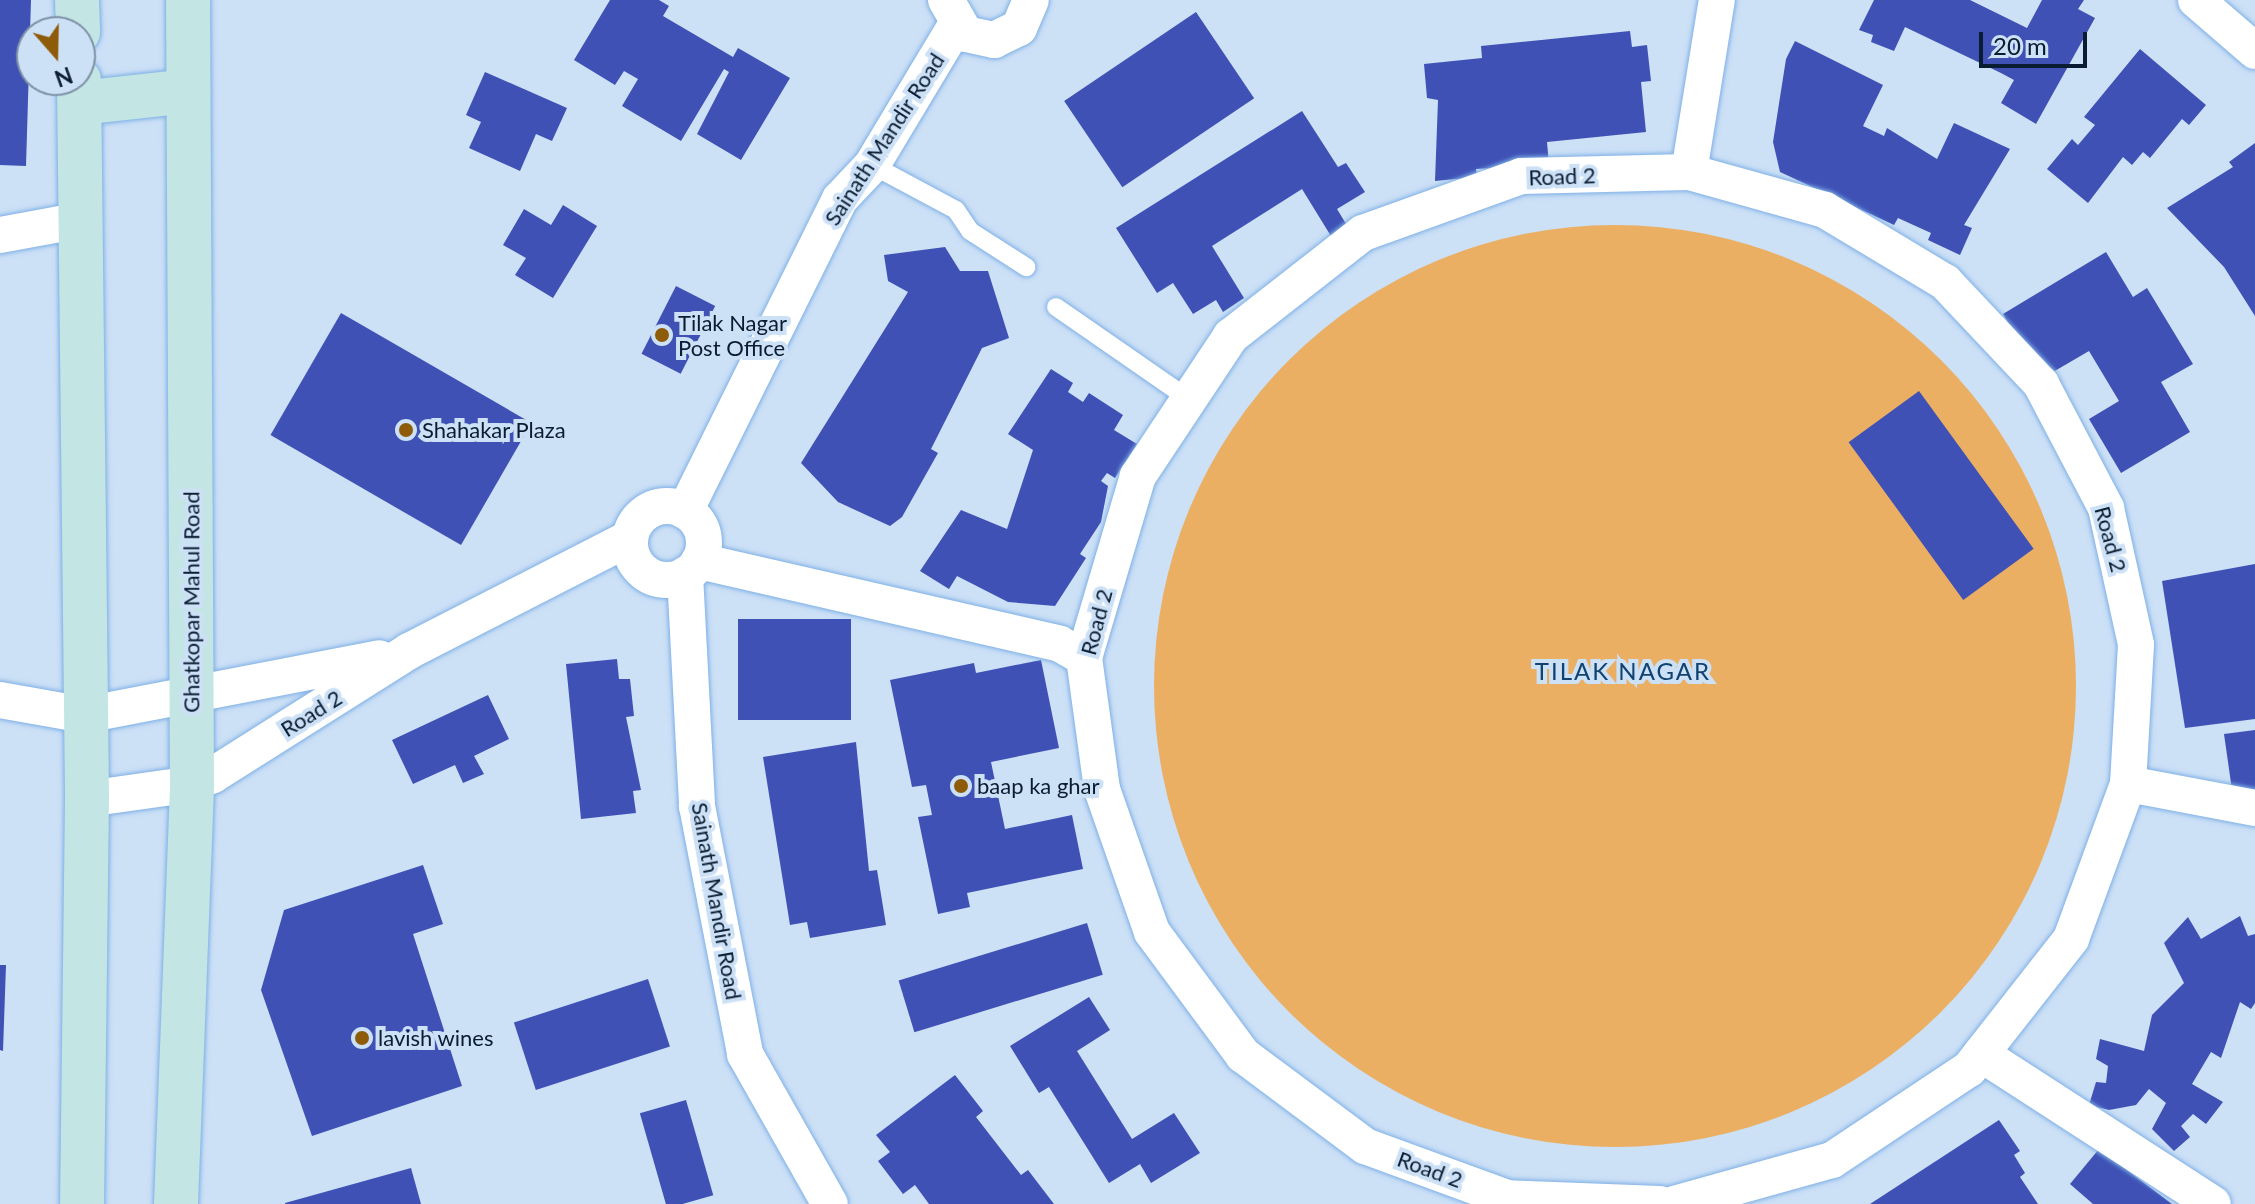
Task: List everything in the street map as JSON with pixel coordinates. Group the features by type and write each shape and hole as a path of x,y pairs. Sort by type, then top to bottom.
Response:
{"street":[{"name":"Ghatkopar Mahul Road","path":"176,1204 192,784 188,0"},
{"path":"951,13 980,40 1008,36 1028,16 1031,0"},
{"path":"1689,172 1717,0"},
{"path":"2196,0 2255,51"},
{"name":"Sainath Mandir Road","path":"685,511 840,199 872,165 951,13"},
{"path":"96,92 188,91"},
{"path":"79,96 87,799 82,1204"},
{"name":"Road 2","path":"1660,1204 1507,1201 1365,1146 1243,1055 1152,932 1102,789 1084,658 1138,476 1186,397 1231,336 1363,233 1521,176 1689,172 1825,210 1945,282 2041,384 2106,508 2136,645 2128,784 2071,939 1969,1069 1832,1160 1674,1204"},
{"path":"0,235 82,220"},
{"path":"692,568 704,539 685,511 651,509 630,538 633,561 651,577 692,568 1060,644 1084,658"},
{"name":"Road 2","path":"87,799 192,784 409,651 630,538"},
{"name":"Sainath Mandir Road","path":"692,568 697,806 745,1054 830,1204"},
{"path":"0,700 85,715 409,651"},
{"path":"2128,784 2255,808"},
{"path":"1981,1054 2213,1204"}],"lane":[{"path":"872,165 956,210 970,231 1026,267"},
{"path":"1056,307 1186,397"}],"shaded area":[{"path":"1615,225 1660,227 1705,234 1791,260 1832,279 1871,303 1941,360 1998,430 2022,469 2041,510 2067,596 2074,641 2074,731 2067,776 2041,862 2022,903 1998,942 1941,1012 1871,1069 1832,1093 1791,1112 1705,1138 1660,1145 1615,1147 1570,1145 1525,1138 1439,1112 1398,1093 1359,1069 1289,1012 1232,942 1208,903 1189,862 1163,776 1156,731 1154,686 1156,641 1163,596 1189,510 1208,469 1232,430 1289,360 1359,303 1398,279 1439,260 1525,234 1570,227"}],"building":[{"path":"0,0 31,0 31,16 16,16 16,96 28,96 26,166 0,165"},
{"path":"610,0 659,0 669,6 663,16 733,57 738,48 790,78 741,160 697,134 729,72 724,69 681,141 622,106 638,79 624,71 615,85 574,60"},
{"path":"1874,0 1970,0 2027,28 2042,0 2084,0 2078,9 2095,18 2036,124 2001,103 2014,80 2001,73 1905,27 1894,51 1871,42 1873,35 1859,30"},
{"path":"1196,12 1254,98 1122,187 1064,101"},
{"path":"1630,31 1632,47 1647,45 1651,81 1641,82 1646,132 1547,142 1549,165 1476,169 1477,177 1435,181 1438,100 1427,98 1424,64 1482,58 1481,46"},
{"path":"1795,41 1883,85 1863,126 1884,136 1887,128 1937,159 1954,123 2010,149 1964,225 1972,228 1960,255 1928,240 1931,233 1898,218 1894,225 1780,172 1773,142 1786,59"},
{"path":"2140,49 2206,105 2189,125 2182,119 2150,158 2143,152 2132,165 2123,157 2088,203 2047,169 2072,139 2078,145 2095,125 2084,117"},
{"path":"485,72 567,108 552,141 536,134 520,171 469,148 481,122 466,115"},
{"path":"1302,111 1338,167 1346,163 1365,192 1337,209 1351,232 1334,241 1302,189 1212,246 1244,298 1223,312 1216,300 1193,314 1173,283 1157,293 1116,228"},
{"path":"2255,143 2255,316 2224,267 2167,208 2233,167 2229,162"},
{"path":"563,205 597,226 553,298 515,275 526,258 503,245 524,209 551,225"},
{"path":"945,247 960,271 988,271 1009,338 982,348 931,449 938,453 902,517 890,526 838,502 801,463 908,292 888,281 884,255"},
{"path":"2106,252 2133,297 2147,288 2193,364 2161,382 2190,432 2121,473 2089,419 2119,401 2089,351 2041,379 2003,314"},
{"path":"676,286 715,306 681,374 641,354"},
{"path":"341,313 532,423 461,545 270,435"},
{"path":"1051,369 1073,383 1068,392 1083,402 1089,393 1123,415 1114,430 1137,444 1115,478 1107,473 1101,481 1108,486 1101,522 1080,554 1086,558 1055,606 1008,602 957,576 949,589 920,571 961,510 1007,529 1033,450 1008,434"},
{"path":"1919,391 2034,549 1963,600 1849,442"},
{"path":"2255,564 2255,719 2185,728 2162,581"},
{"path":"738,619 851,619 851,720 738,720"},
{"path":"617,659 619,679 630,679 634,716 626,717 641,790 633,791 636,813 581,819 566,664"},
{"name":"baap ka ghar","path":"1041,660 1059,748 991,762 1005,829 1072,815 1083,869 967,893 970,907 938,914 918,817 932,815 926,785 912,787 890,680 974,663 976,673"},
{"path":"488,695 509,739 474,756 484,774 463,783 455,765 413,784 392,740"},
{"path":"2255,730 2255,794 2233,797 2224,734"},
{"path":"856,742 869,871 877,870 886,925 810,938 807,922 790,925 763,757"},
{"name":"lavish wines","path":"423,865 443,924 413,934 462,1086 312,1136 261,990 284,910"},
{"path":"2240,916 2248,936 2255,934 2255,1003 2251,1009 2240,1002 2221,1058 2211,1052 2192,1084 2223,1102 2206,1124 2193,1114 2181,1126 2190,1137 2174,1151 2152,1129 2166,1103 2149,1089 2136,1105 2109,1110 2089,1105 2096,1082 2106,1083 2108,1066 2096,1059 2100,1039 2144,1051 2152,1015 2184,983 2164,943 2188,917 2201,939"},
{"path":"1087,923 1103,975 914,1032 899,981"},
{"path":"0,965 6,965 3,1051 0,1050"},
{"path":"648,979 670,1047 536,1090 514,1023"},
{"path":"1089,997 1110,1030 1077,1051 1132,1139 1174,1113 1200,1153 1151,1183 1140,1164 1109,1183 1049,1087 1039,1093 1010,1046"},
{"path":"955,1075 983,1111 976,1117 1021,1175 1028,1170 1054,1204 929,1204 915,1185 903,1194 878,1161 890,1152 876,1135"},
{"path":"686,1100 713,1195 682,1204 666,1204 640,1113"},
{"path":"1999,1120 2020,1151 2014,1155 2025,1173 2020,1177 2038,1204 1870,1204"},
{"path":"2099,1149 2172,1204 2093,1204 2070,1184"},
{"path":"411,1168 421,1204 285,1204 285,1203"}],"place":[{"name":"Tilak Nagar Post Office","path":"662,335"},
{"name":"Shahakar Plaza","path":"406,430"},
{"name":"baap ka ghar","path":"961,786"},
{"name":"lavish wines","path":"362,1038"}],"district":[{"name":"TILAK NAGAR","path":"1623,671"}]}
